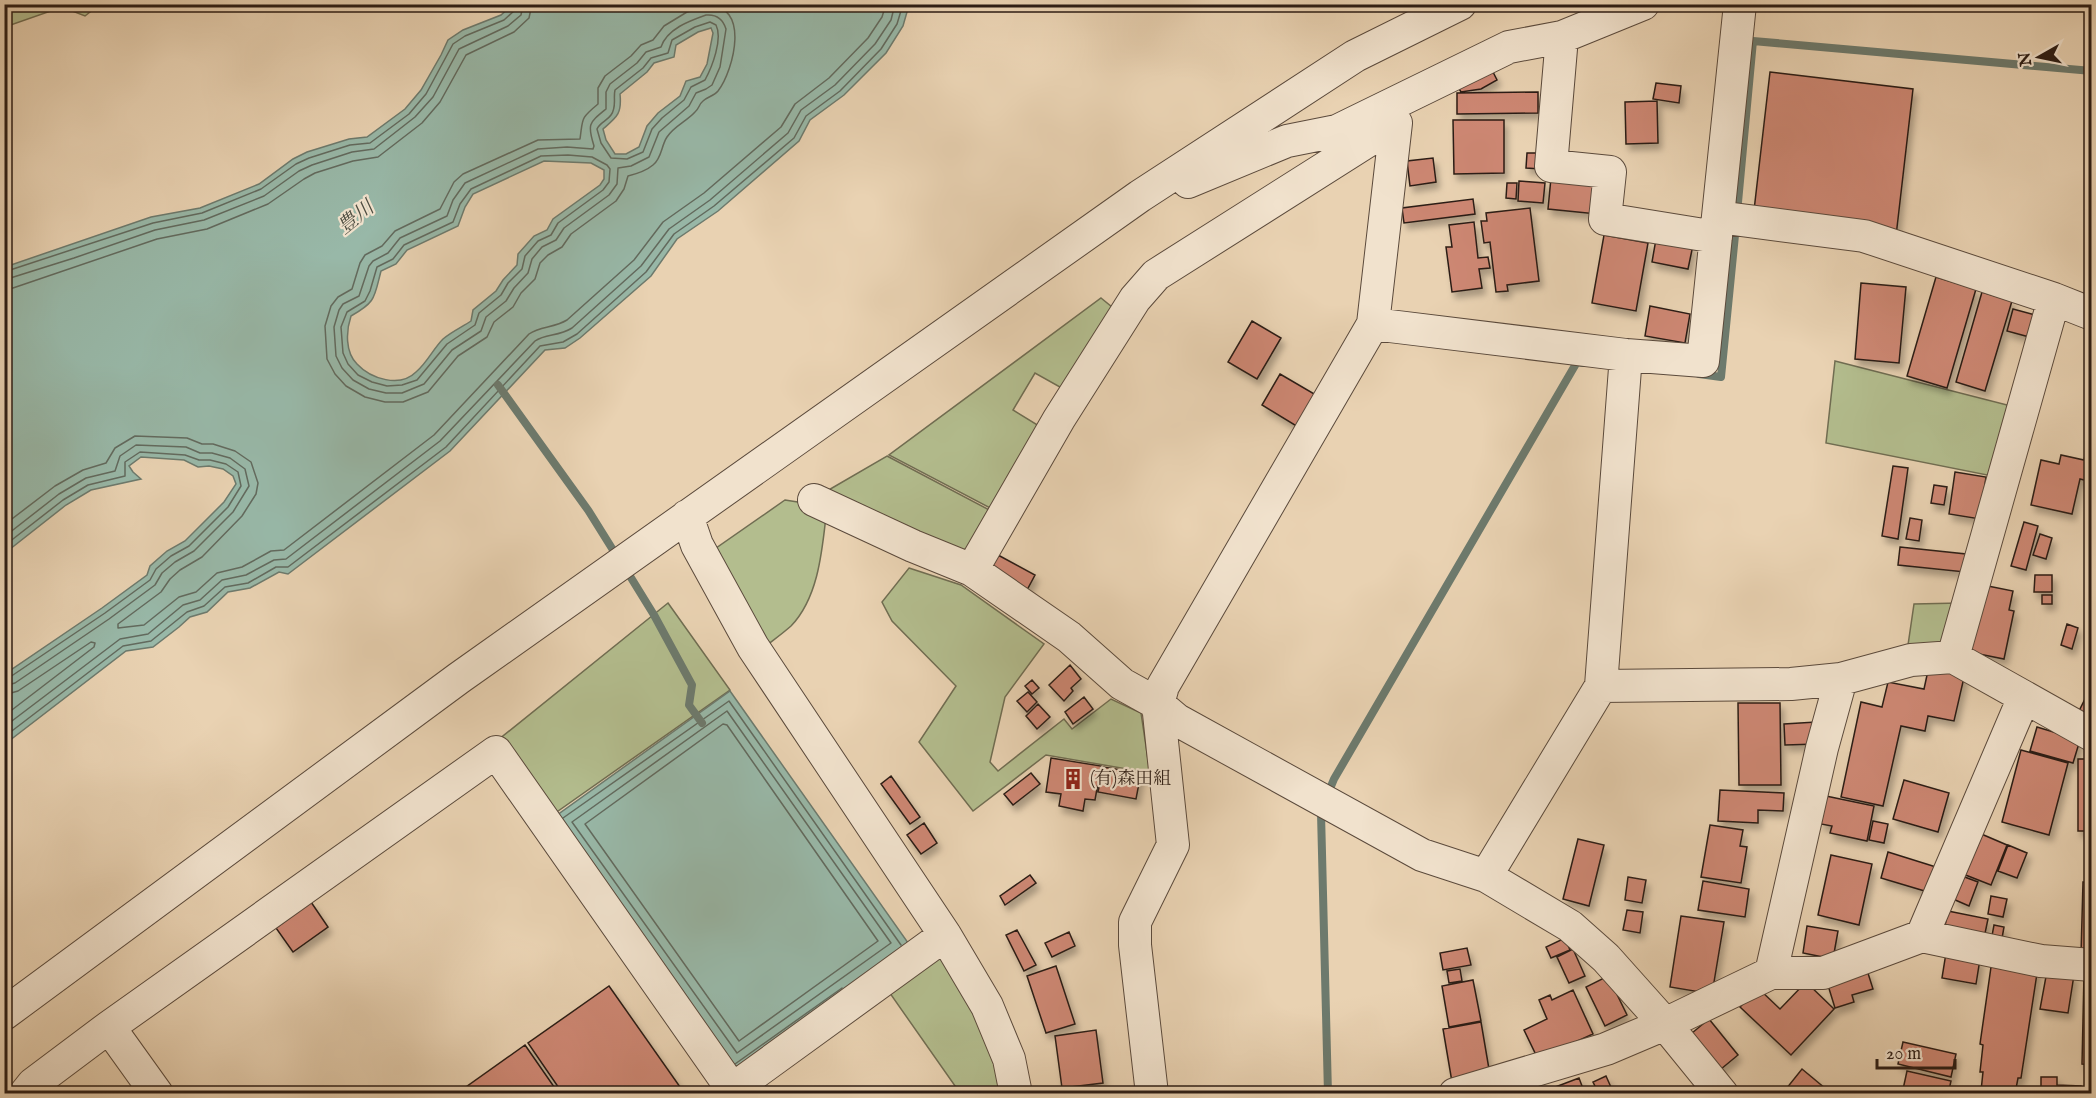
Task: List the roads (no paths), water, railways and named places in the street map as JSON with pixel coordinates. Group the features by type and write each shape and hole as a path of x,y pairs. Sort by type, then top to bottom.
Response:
{"street":[{"path":"4,1014 459,678 1140,196 1355,56 1460,4"},
{"path":"1140,196 1172,188 1287,141 1337,131 1509,47 1562,37 1643,4"},
{"path":"1372,324 1703,361 1740,4"},
{"path":"1562,37 1551,165 1610,172 1605,219 1864,236 2091,314"},
{"path":"972,570 1059,419 1135,298 1156,275 1396,123 1372,324 1163,686 1158,704 1173,845 1135,922 1135,945 1152,1094"},
{"path":"1953,657 2054,300"},
{"path":"1486,876 1601,686 1626,354"},
{"path":"814,500 913,546 972,570 1069,637 1122,684 1158,704 1177,720 1422,855 1486,876 1570,926 1606,958 1665,1024 1722,1094"},
{"path":"687,516 697,545 753,647 945,935 987,1006 1026,1094"},
{"path":"1601,686 1791,684 1841,679 1911,660 1953,657 2091,735"},
{"path":"1771,973 1822,748 1841,679"},
{"path":"1922,936 2024,697"},
{"path":"25,1094 33,1084 109,1027 496,752 729,1091 945,935"},
{"path":"1455,1094 1606,1049 1665,1024 1771,973 1823,973 1922,936 2041,961 2091,965"},
{"path":"109,1027 157,1094"},
{"path":"1009,1059 1016,1094"}],"water":[{"name":"豊川","path":"512,5 909,5 903,26 886,53 844,95 810,120 799,141 718,211 677,239 651,276 580,338 565,348 545,350 450,451 288,574 279,572 250,588 228,592 207,612 190,617 153,647 126,651 5,744 5,674 147,575 150,566 167,551 185,541 224,502 236,484 233,476 223,469 209,466 198,467 184,460 141,457 129,466 141,479 91,490 66,505 5,553 5,267 151,217 200,208 259,184 293,159 307,152 349,139 367,137 405,109 421,90 448,40 463,30 501,15","holes":["711,28 713,33 707,64 700,77 686,81 680,96 658,113 647,126 639,147 626,154 615,154 606,140 603,129 618,114 620,94 647,72 654,63 674,57 676,45 698,32","544,161 591,163 604,170 604,179 600,185 553,219 547,230 534,236 518,254 517,265 496,291 473,310 471,321 443,339 416,372 402,380 386,380 370,374 357,364 350,354 348,341 351,316 370,303 381,271 396,264 407,250 458,226 473,194"]},
{"path":"730,691 911,947 733,1073 553,818"}],"waterway":[{"path":"1737,213 1753,41 2092,71"},
{"path":"1699,374 1721,377 1736,225"},
{"path":"1327,796 1334,779 1577,362 1583,363"},
{"path":"498,385 588,510 618,558"},
{"path":"625,568 654,615 692,685 689,705 702,723"},
{"path":"1323,807 1321,813 1328,1094"}],"place":[{"name":"(有)森田組","path":"1073,779"}]}
